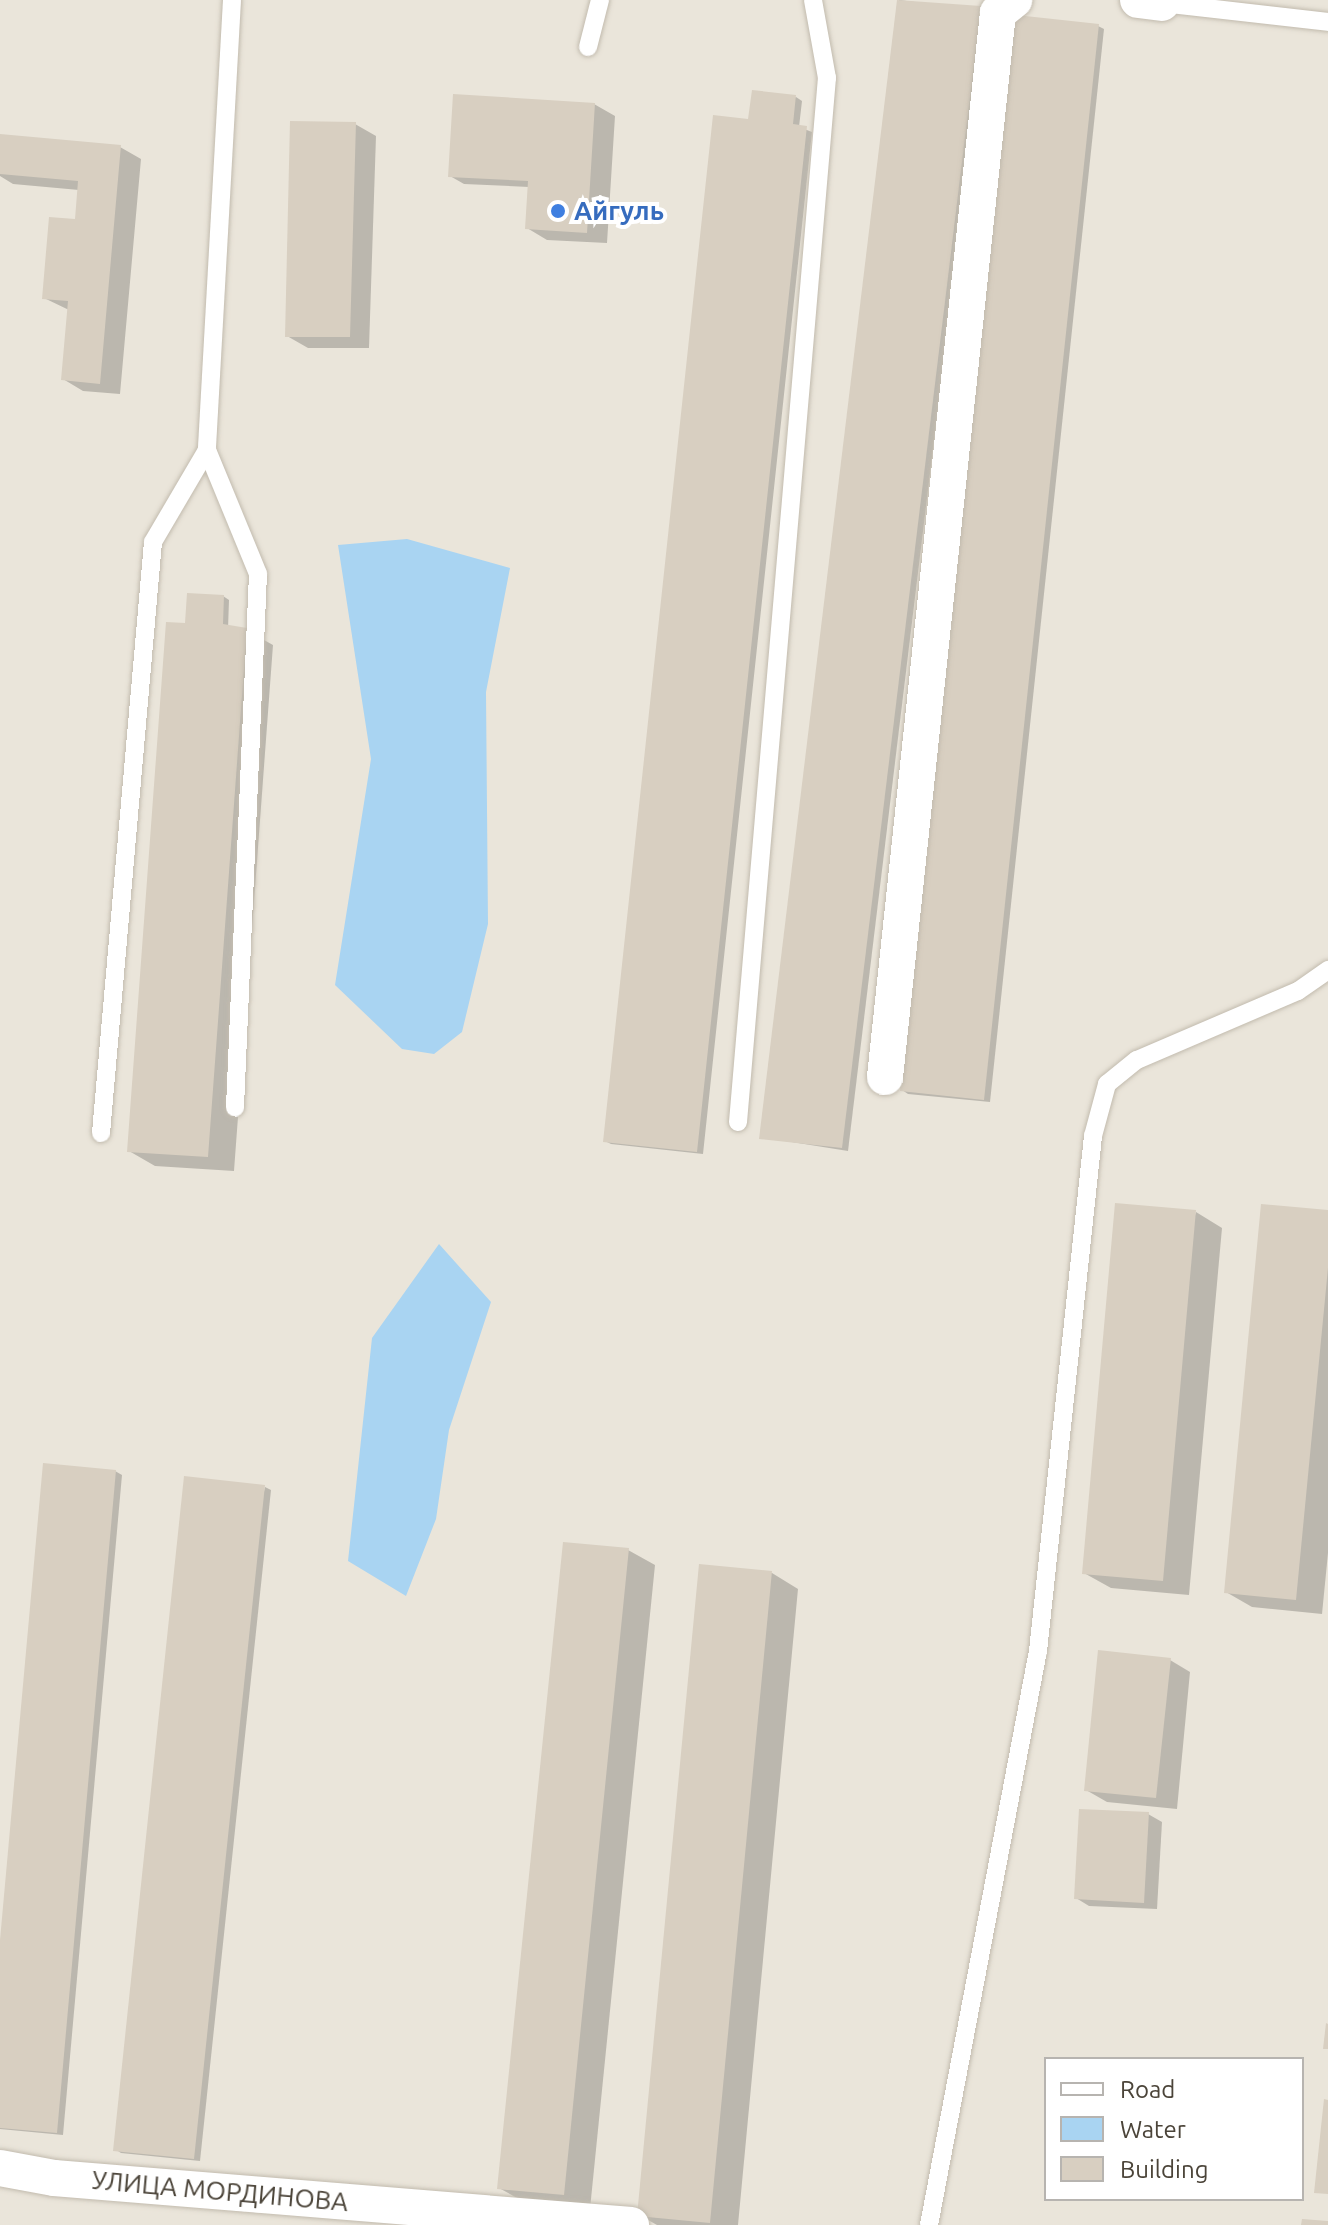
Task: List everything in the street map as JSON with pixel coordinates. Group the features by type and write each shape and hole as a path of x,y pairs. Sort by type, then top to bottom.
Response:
{"street":[{"path":"885,1077 998,13 1014,0"},
{"name":"УЛИЦА МОРДИНОВА","path":"0,2168 54,2178 631,2225"}],"lane":[{"path":"232,0 207,450 258,574 235,1108"},
{"path":"588,47 600,0"},
{"path":"738,1122 827,78 813,0"},
{"path":"1154,1 1328,22"},
{"path":"101,1133 153,542 207,450"},
{"path":"929,2225 1038,1651 1093,1136 1107,1084 1137,1060 1298,991 1328,970"}],"shaded area":[{"path":"0,0 1328,0 1328,2225 0,2225"}],"water":[{"path":"407,539 510,568 486,692 488,924 462,1032 434,1054 402,1049 335,985 371,759 338,545"},
{"path":"439,1244 491,1302 449,1430 436,1519 406,1596 348,1561 372,1338"}],"building":[{"path":"897,0 981,6 842,1148 759,1139"},
{"path":"1015,15 1099,24 984,1100 900,1091"},
{"path":"752,90 796,95 793,124 807,126 697,1152 603,1142 713,115 748,119"},
{"path":"453,94 595,103 587,233 525,229 528,181 448,177"},
{"path":"290,121 356,122 350,337 285,337"},
{"path":"0,134 121,145 100,384 61,380 68,301 42,299 49,217 75,219 78,181 0,174"},
{"path":"187,593 224,595 223,624 247,628 208,1157 127,1152 166,622 185,623"},
{"path":"1115,1203 1196,1210 1163,1581 1082,1574"},
{"path":"1261,1204 1328,1210 1328,1268 1296,1600 1224,1593"},
{"path":"43,1463 116,1470 57,2133 0,2128 0,1940"},
{"path":"184,1476 265,1485 194,2159 113,2151"},
{"path":"563,1542 629,1548 564,2195 497,2189"},
{"path":"699,1564 772,1571 710,2223 637,2216"},
{"path":"1098,1650 1171,1658 1156,1798 1084,1791"},
{"path":"1079,1809 1149,1812 1144,1903 1074,1899"},
{"path":"1326,2023 1328,2049 1323,2049"},
{"path":"1324,2099 1328,2100 1328,2194 1314,2193"},
{"path":"1302,2219 1328,2221 1328,2225 1301,2225"}],"place":[{"name":"Айгуль","path":"558,211"}]}
